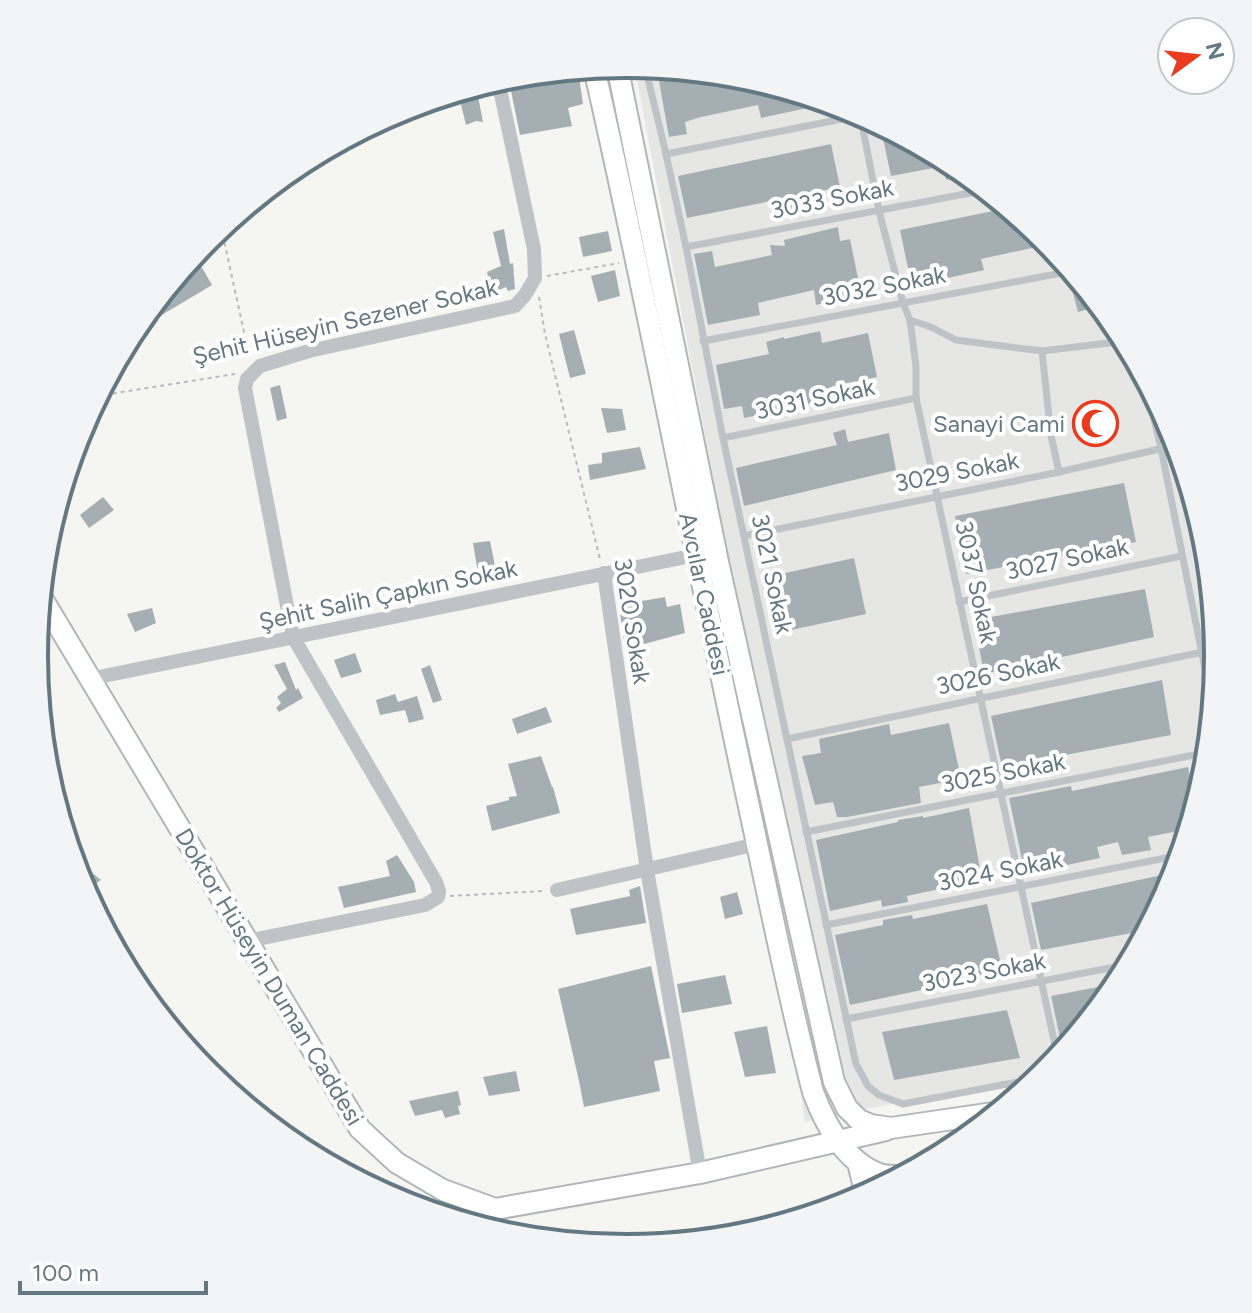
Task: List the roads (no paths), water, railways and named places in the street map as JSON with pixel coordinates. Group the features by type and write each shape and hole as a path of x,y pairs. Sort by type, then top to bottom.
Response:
{"main road":[{"name":"Avcılar Caddesi","path":"620,78 718,562 834,1082 847,1108 859,1120 891,1128"},
{"name":"Avcılar Caddesi","path":"597,80 805,1062 823,1119 838,1141"},
{"name":"Doktor Hüseyin Duman Caddesi","path":"50,612 360,1129 397,1163 443,1190 495,1209"},
{"path":"495,1209 700,1173 891,1128 978,1115"},
{"path":"838,1141 858,1162 882,1175"},
{"path":"858,1162 863,1184"}],"street":[{"name":"Şehit Hüseyin Sezener Sokak","path":"293,637 245,388 247,379 260,366 309,351 515,306 525,295 535,278 534,249 501,93"},
{"name":"Şehit Salih Çapkın Sokak","path":"89,679 696,555"},
{"name":"3020 Sokak","path":"604,573 647,870 700,1173"},
{"path":"247,941 425,905 438,897 439,891 293,637"},
{"path":"557,890 757,844"}],"lane":[{"name":"3021 Sokak","path":"648,79 856,1064 868,1086 879,1095 903,1104 1017,1082"},
{"path":"666,154 838,119"},
{"name":"3037 Sokak","path":"864,130 879,211 910,320 916,366 916,398 1055,1044"},
{"name":"3033 Sokak","path":"686,247 971,193"},
{"name":"3032 Sokak","path":"703,341 1059,273"},
{"path":"910,320 956,340 1042,351 1112,343"},
{"path":"1042,351 1051,436 1059,472"},
{"name":"3031 Sokak","path":"723,438 916,398"},
{"path":"1156,426 1204,662"},
{"name":"3029 Sokak","path":"744,536 1164,447"},
{"name":"3027 Sokak","path":"959,602 1182,556"},
{"name":"3026 Sokak","path":"787,739 1202,652"},
{"name":"3025 Sokak","path":"806,832 1195,755"},
{"name":"3024 Sokak","path":"826,925 1167,858"},
{"name":"3023 Sokak","path":"846,1019 1114,967"},
{"path":"480,1216 495,1209"}],"place":[{"name":"Sanayi Cami","path":"1096,424"}]}
